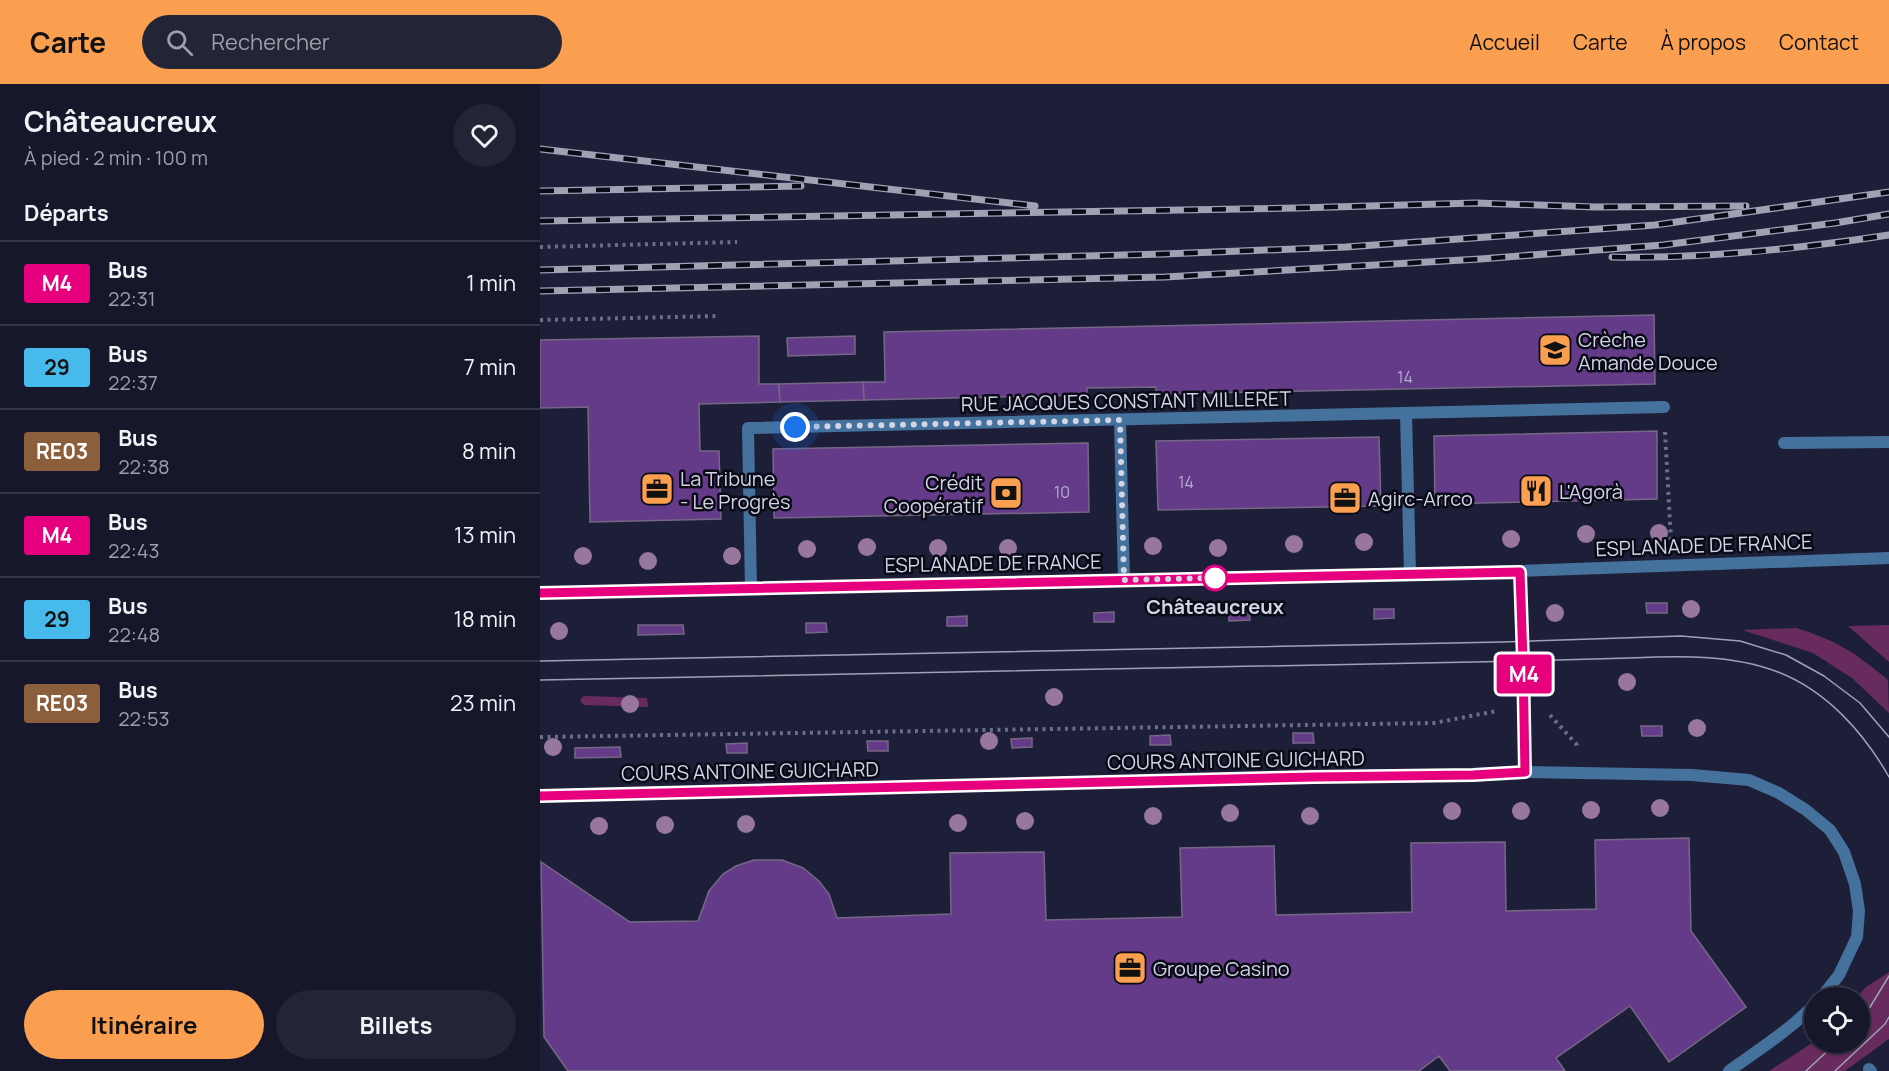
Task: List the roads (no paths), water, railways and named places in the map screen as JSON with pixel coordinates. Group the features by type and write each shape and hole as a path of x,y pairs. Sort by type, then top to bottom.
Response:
{"street":[{"name":"RUE JACQUES CONSTANT MILLERET","path":"751,589 748,428 1664,407"},
{"path":"1406,414 1410,574"},
{"path":"1120,420 1124,580"},
{"path":"1784,443 1889,442"},
{"name":"ESPLANADE DE FRANCE","path":"540,593 1520,572 1889,558"},
{"path":"1520,572 1525,772"},
{"name":"COURS ANTOINE GUICHARD","path":"540,796 1525,772 1692,775 1749,780 1779,793 1806,810 1830,830 1844,852 1855,884 1859,911 1857,937 1850,955 1830,987"},
{"path":"1728,1071 1804,1014"}],"tram line":[{"path":"540,661 1503,642 1681,636 1740,641 1786,655 1824,676 1860,703 1889,737"},
{"path":"540,680 1666,657 1723,659 1778,672 1812,690 1856,729 1889,777"},
{"path":"1870,1007 1889,976"},
{"path":"1835,1071 1885,1024 1889,1017"},
{"path":"1806,1071 1825,1053"}],"railway":[{"path":"540,149 1035,206"},
{"path":"540,191 801,186"},
{"path":"540,270 1164,254 1346,247 1655,225 1889,192"},
{"path":"540,221 1476,203 1595,207 1746,206"},
{"path":"540,291 1165,277 1480,259 1663,245 1889,214"},
{"path":"1612,257 1751,252 1889,235"}],"place":[{"name":"Crèche Amande Douce","path":"1555,350"},
{"name":"La Tribune - Le Progrès","path":"657,489"},
{"name":"L'Agorà","path":"1536,491"},
{"name":"Crédit Coopératif","path":"1006,493"},
{"name":"Agirc-Arrco","path":"1345,498"},
{"name":"Châteaucreux","path":"1215,578"},
{"name":"Groupe Casino","path":"1130,968"}]}
